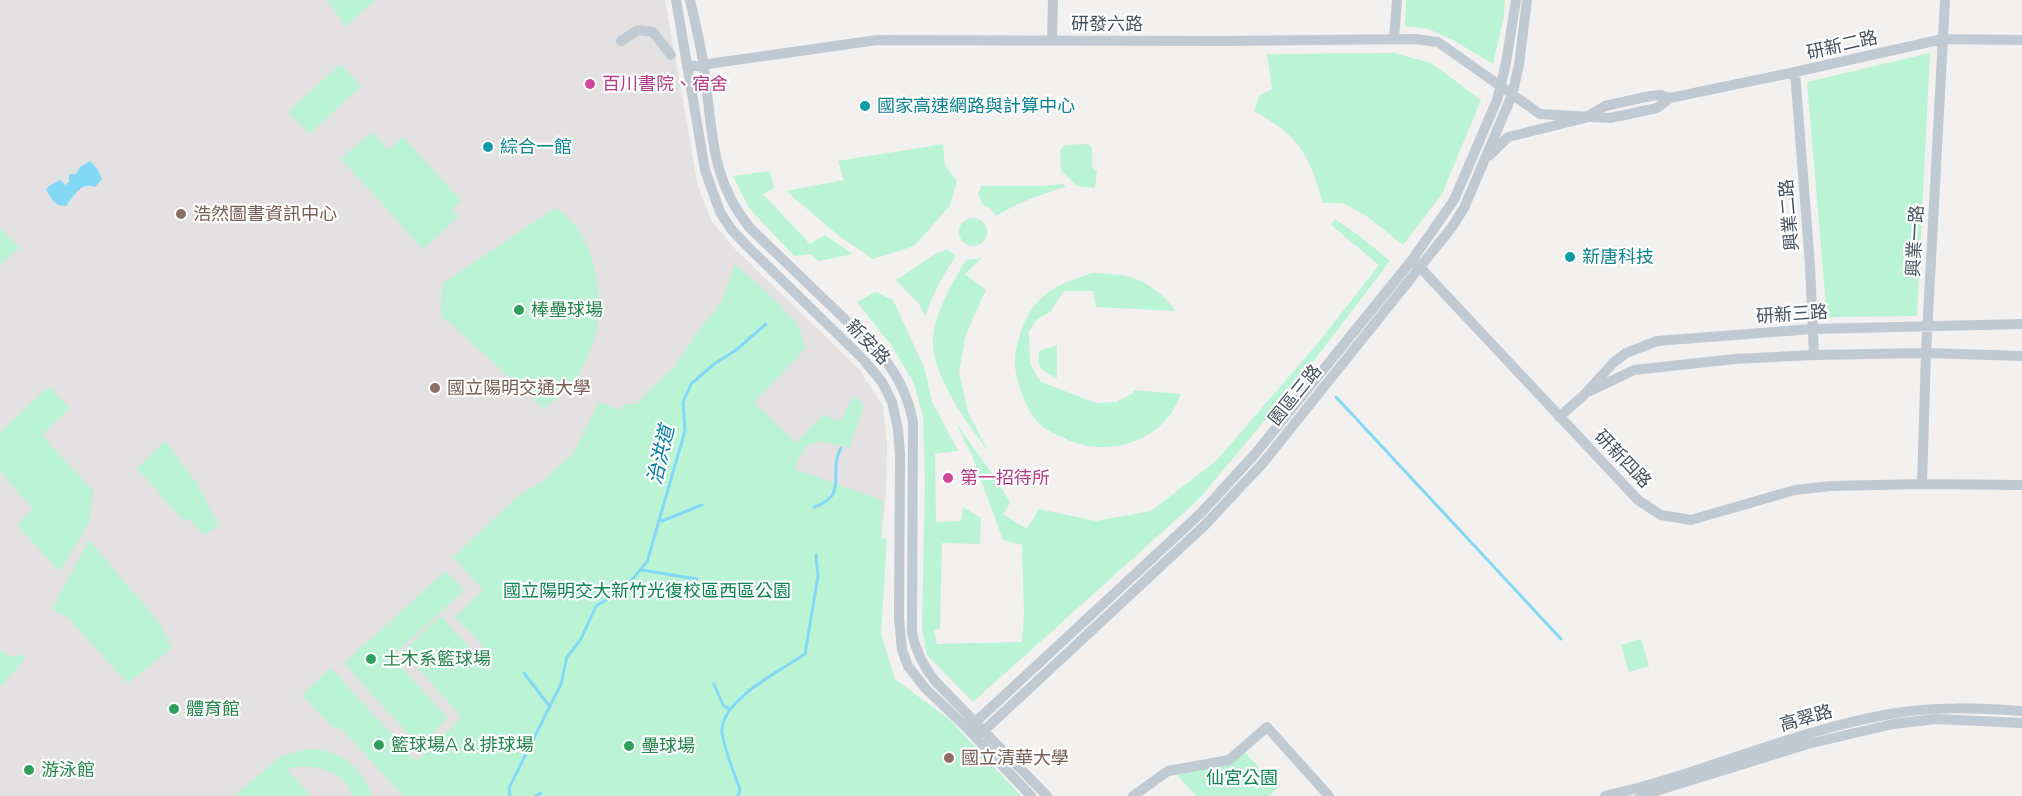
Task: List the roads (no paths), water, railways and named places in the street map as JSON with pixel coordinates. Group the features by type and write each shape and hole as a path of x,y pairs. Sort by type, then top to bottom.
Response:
{"street":[{"name":"新安路","path":"676,0 705,170 720,212 739,238 877,374 892,402 896,414 900,455 898,619 902,650 914,675 971,725"},
{"name":"新安路","path":"690,0 704,65 716,161 726,193 737,212 771,249 881,354 896,374 906,395 913,422 912,633 915,649 923,666 934,681 971,725"},
{"path":"1052,40 1053,0"},
{"path":"1394,38 1397,0"},
{"name":"園區三路","path":"981,735 1204,526 1263,462 1416,263 1461,187 1502,87 1516,0"},
{"name":"園區三路","path":"971,725 1202,513 1255,454 1416,263 1452,227 1464,208 1512,95 1519,65 1527,0"},
{"name":"興業一路","path":"1922,484 1927,326 1945,0"},
{"path":"621,41 634,32 644,30 658,37 670,55"},
{"name":"研發六路","path":"687,67 877,40 1223,41 1394,38 1438,42 1512,95"},
{"name":"研新二路","path":"1484,161 1508,137 1585,118 1605,106 1650,96 1661,95 1670,98 1943,39 2022,40"},
{"name":"興業二路","path":"1795,72 1810,265 1814,355"},
{"path":"1512,95 1539,114 1585,118"},
{"name":"研新四路","path":"1416,263 1638,500 1661,515 1691,520 1795,490 1831,486 2022,485"},
{"name":"研新三路","path":"1559,417 1584,394 1599,376 1626,353 1657,341 1812,329 2022,324"},
{"name":"研新三路","path":"1584,394 1634,369 1735,358 1926,353 2022,356"},
{"name":"高翠路","path":"1605,796 1810,734 1891,714 1936,708 2022,711"},
{"name":"高翠路","path":"1640,796 1808,744 1893,724 1936,719 2022,723"},
{"path":"971,725 1047,796"},
{"path":"1133,796 1168,771 1229,760 1267,727 1329,796"},
{"path":"981,735 1030,796"}],"water":[{"path":"90,161 102,179 95,187 82,188 66,206 56,203 46,190 49,186 60,180 65,185 69,182 69,174 76,174 80,167"}],"waterway":[{"name":"治洪道","path":"510,796 509,788 561,684 567,657 581,639 596,606 623,590 647,562 685,431 683,402 691,384 766,324"},
{"path":"1336,397 1561,639"},
{"path":"814,507 825,502 835,490 837,457 841,448"},
{"name":"治洪道","path":"662,521 702,505"},
{"name":"治洪道","path":"738,796 740,790 723,738 724,720 741,697 805,654 818,576 816,555"},
{"name":"治洪道","path":"641,570 697,579"},
{"name":"治洪道","path":"524,673 550,707"},
{"name":"治洪道","path":"714,684 723,705 730,710"},
{"name":"治洪道","path":"536,796 541,793"}],"place":[{"name":"百川書院、宿舍","path":"590,84"},
{"name":"國家高速網路與計算中心","path":"865,106"},
{"name":"綜合一館","path":"488,147"},
{"name":"浩然圖書資訊中心","path":"181,214"},
{"name":"新唐科技","path":"1570,257"},
{"name":"棒壘球場","path":"519,310"},
{"name":"國立陽明交通大學","path":"435,388"},
{"name":"第一招待所","path":"948,478"},
{"name":"土木系籃球場","path":"371,659"},
{"name":"體育館","path":"174,709"},
{"name":"籃球場A & 排球場","path":"379,745"},
{"name":"壘球場","path":"629,746"},
{"name":"國立清華大學","path":"949,758"},
{"name":"游泳館","path":"29,770"}],"park label":[{"name":"國立陽明交大新竹光復校區西區公園","path":"647,591"},
{"name":"仙宮公園","path":"1242,778"}]}
